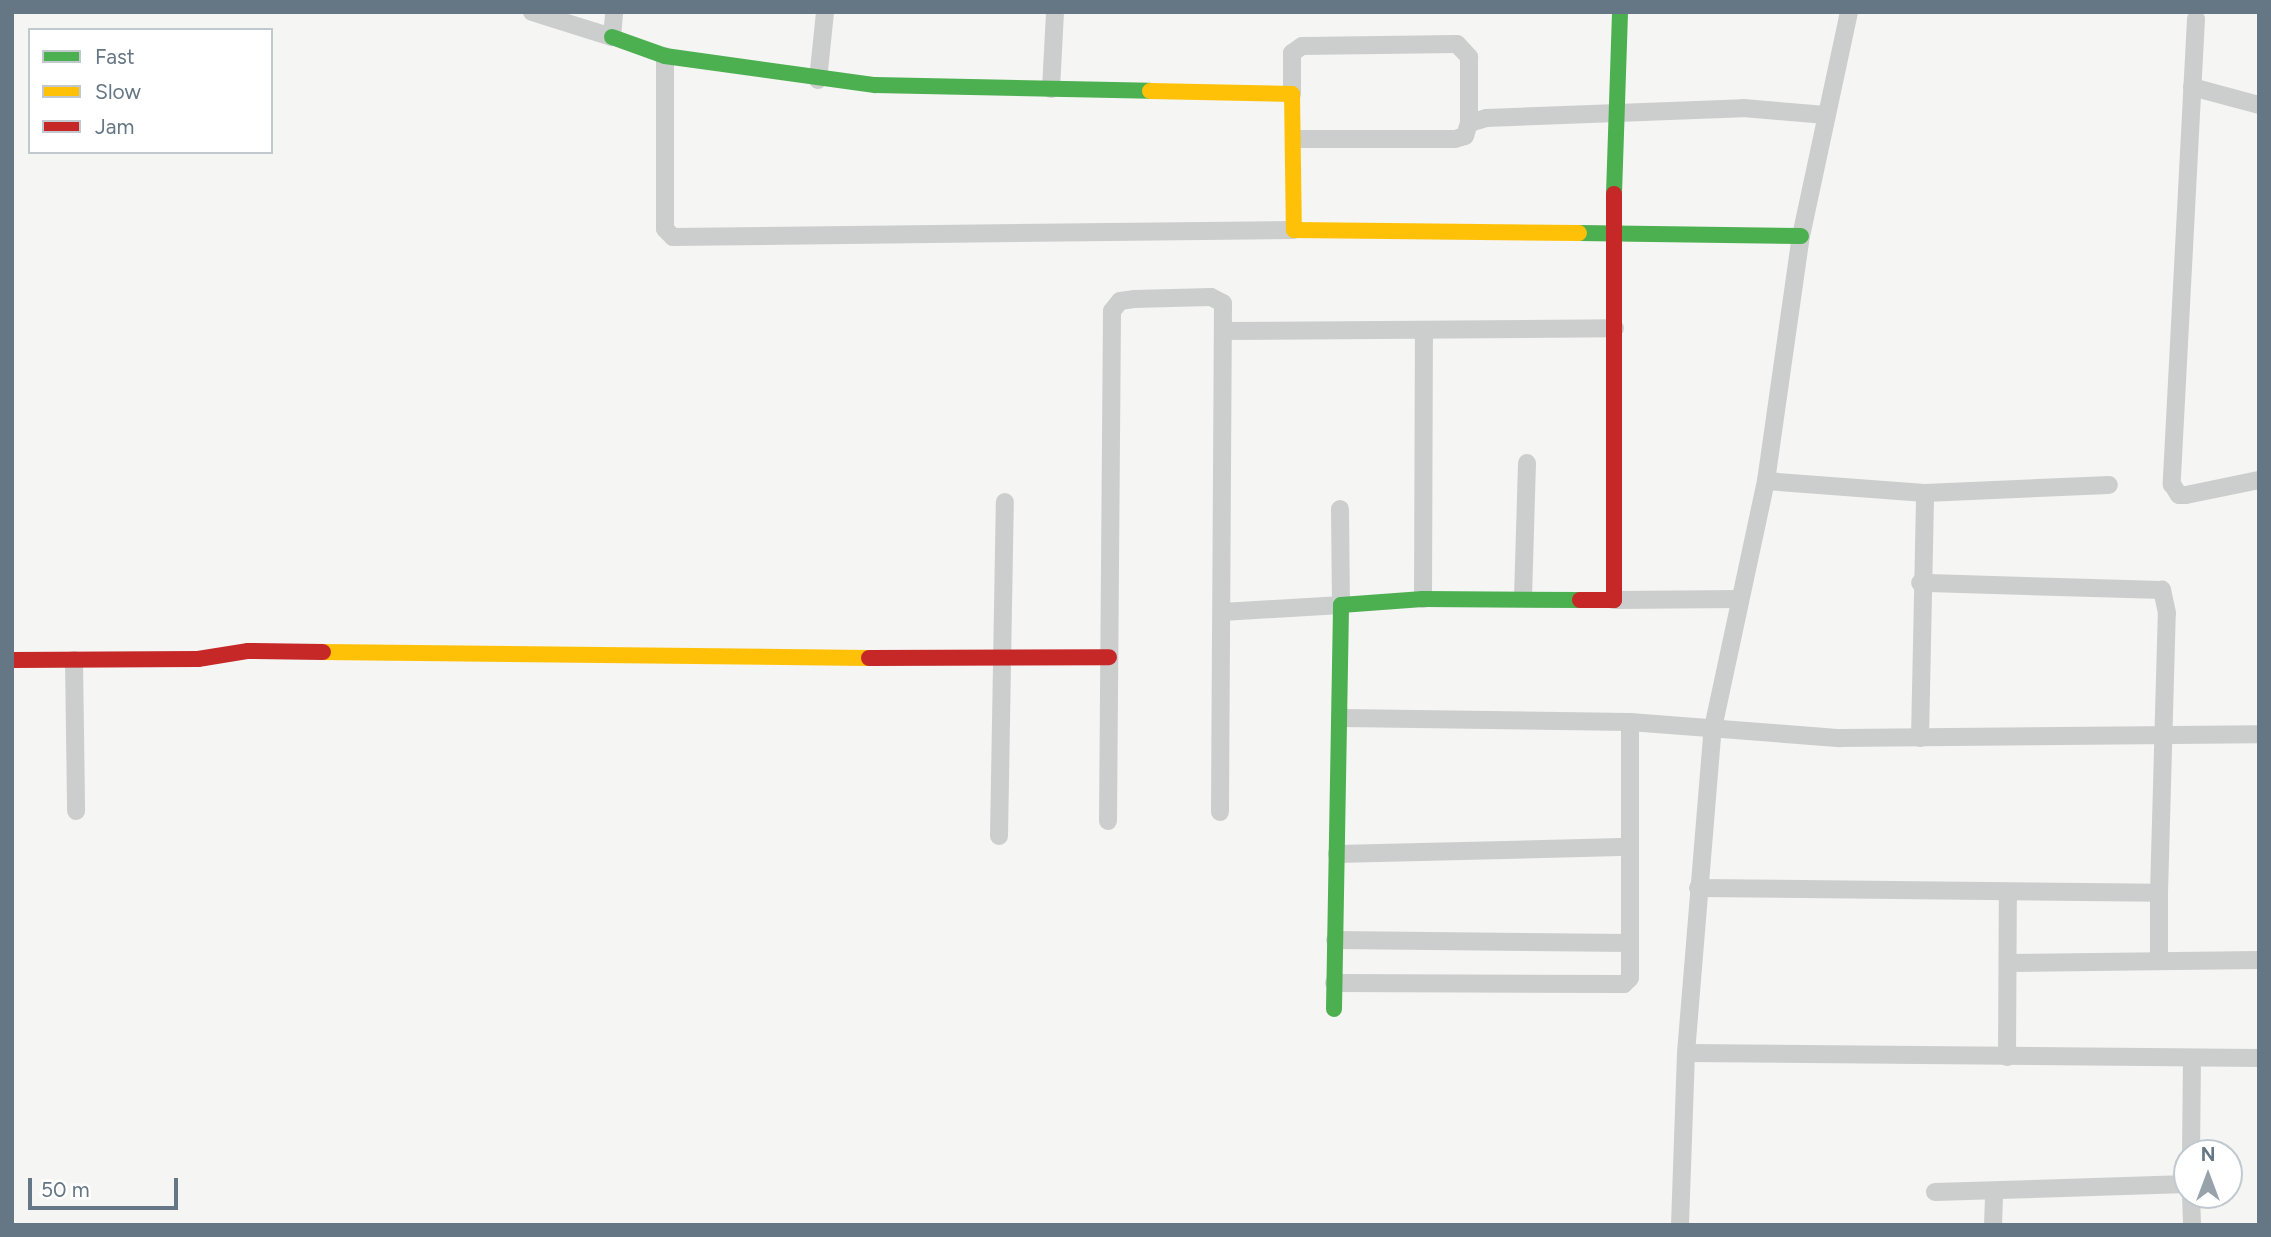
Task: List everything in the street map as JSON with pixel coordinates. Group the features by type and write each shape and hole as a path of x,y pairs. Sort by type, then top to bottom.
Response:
{"street":[{"path":"532,12 665,56 818,80 936,88 1292,94"},
{"path":"612,37 614,12"},
{"path":"818,80 825,12"},
{"path":"1051,89 1055,12"},
{"path":"1614,600 1614,113 1620,12"},
{"path":"1680,1225 1686,1053 1713,728 1766,481 1801,236 1849,12"},
{"path":"2196,19 2172,484 2179,495 2186,495 2259,480"},
{"path":"1294,139 1455,139 1465,136 1469,123 1469,57 1457,44 1302,46 1292,53 1294,230"},
{"path":"665,56 665,229 673,237 1294,230 1615,231 1801,236"},
{"path":"2192,87 2259,105"},
{"path":"1469,123 1486,118 1744,108 1826,115"},
{"path":"1108,821 1112,311 1120,301 1134,299 1211,297 1223,303 1225,331 1220,812"},
{"path":"1225,331 1424,332 1615,328"},
{"path":"1423,599 1424,332"},
{"path":"1523,598 1527,463"},
{"path":"1766,481 1925,493 2109,485"},
{"path":"1920,738 1920,583 1925,493"},
{"path":"999,836 1005,502"},
{"path":"1334,1009 1342,718 1340,509"},
{"path":"1920,583 2162,590 2167,614 2159,893 2160,961"},
{"path":"1222,612 1423,599 1740,599"},
{"path":"12,660 198,659 248,652 1002,659 1109,657"},
{"path":"74,660 76,811"},
{"path":"1342,718 1630,722 1840,738 2259,734"},
{"path":"1334,983 1624,984 1630,978 1630,722"},
{"path":"1338,854 1630,847"},
{"path":"1698,888 2159,893"},
{"path":"2007,1057 2008,893"},
{"path":"1335,940 1630,943"},
{"path":"2008,963 2259,960"},
{"path":"1686,1053 2259,1058"},
{"path":"2191,1139 2192,1058"},
{"path":"1935,1192 2173,1185"},
{"path":"1993,1225 1994,1191"}],"traffic: fast":[{"path":"1614,194 1620,12"},
{"path":"612,37 665,56 875,85 1150,91"},
{"path":"1579,233 1801,236"},
{"path":"1334,1009 1341,605 1423,599 1580,600"}],"traffic: slow":[{"path":"1150,91 1292,94 1294,230 1579,233"},
{"path":"323,652 869,658"}],"traffic: jam":[{"path":"1580,600 1614,600 1614,194"},
{"path":"12,660 198,659 248,651 323,652"},
{"path":"869,658 1109,657"}]}
